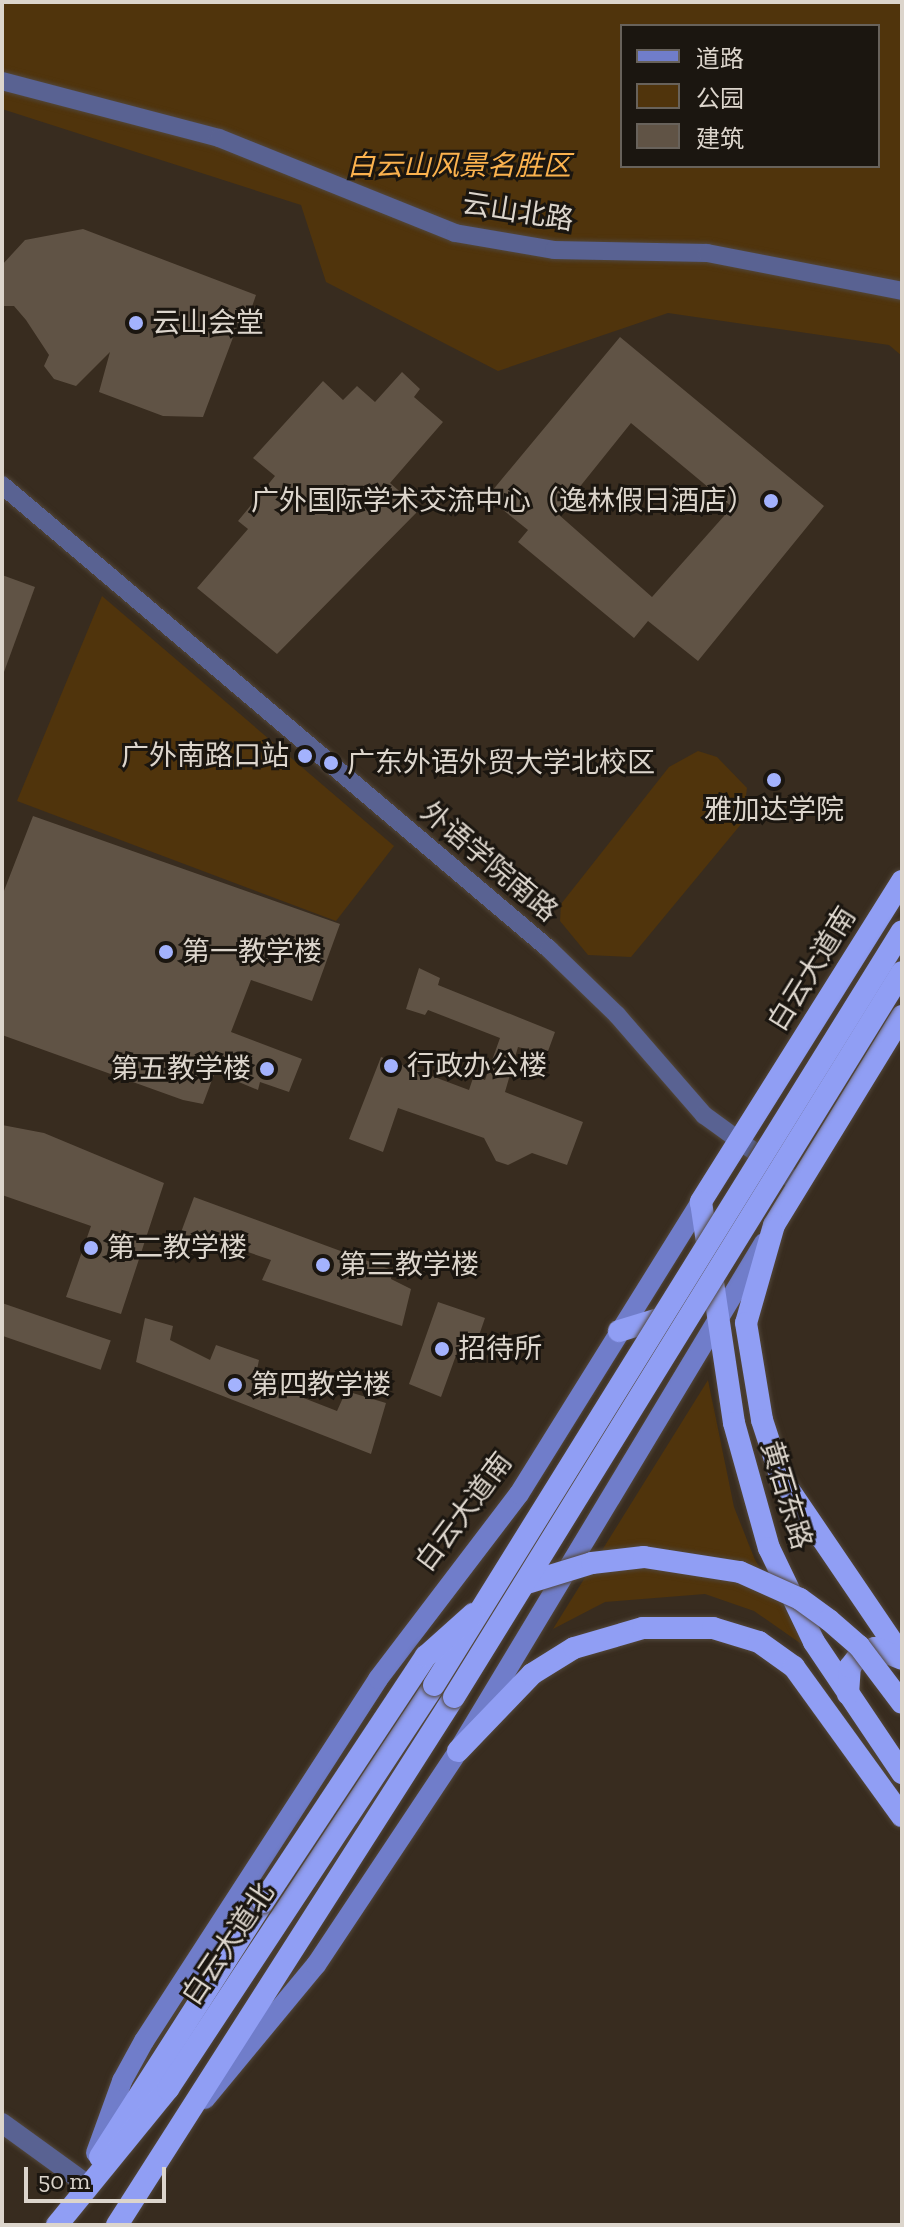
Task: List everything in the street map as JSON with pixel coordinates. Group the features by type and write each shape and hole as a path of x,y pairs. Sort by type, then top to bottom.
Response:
{"highway":[{"name":"白云大道南","path":"701,1202 902,881"},
{"name":"白云大道南","path":"434,1685 902,931"},
{"name":"白云大道北","path":"117,2225 192,2114 454,1697 902,972"},
{"path":"774,1225 902,1016"},
{"name":"黄石东路","path":"701,1202 734,1423 769,1548 800,1618 902,1773"},
{"name":"黄石东路","path":"774,1225 752,1285 749,1352 781,1478 902,1658"},
{"path":"619,1331 684,1312 718,1323 749,1352"},
{"path":"85,2183 263,1902 426,1656 485,1606 552,1573 644,1557 740,1572 800,1599 829,1620 859,1646 902,1703"},
{"path":"458,1751 524,1681 574,1648 643,1628 713,1628 759,1642 794,1667 902,1816"},
{"path":"848,1694 850,1667 860,1654 875,1648 902,1658"},
{"name":"白云大道北","path":"57,2225 85,2183 168,2089 434,1685"}],"main road":[{"name":"白云大道南","path":"85,2183 122,2081 144,2041 378,1679 519,1494 701,1202"},
{"path":"192,2114 316,1965 458,1751 695,1364 774,1225"},
{"path":"619,1331 666,1329 683,1341 695,1364"}],"street":[{"name":"云山北路","path":"2,81 219,138 455,233 554,250 707,253 902,291"},
{"name":"外语学院南路","path":"2,485 549,949 617,1015 704,1115 739,1144 799,1184"},
{"path":"2,2123 85,2183"}],"green space":[{"name":"白云山风景名胜区","path":"2,2 902,2 902,356 889,345 668,313 498,371 326,282 301,205 2,109"},
{"path":"102,596 394,846 336,921 17,801"},
{"path":"698,751 717,757 747,788 742,823 631,957 588,955 560,921 561,904 669,767"},
{"path":"708,1380 734,1507 755,1560 810,1650 754,1611 705,1594 605,1602 553,1629"}],"building":[{"name":"云山会堂","path":"83,229 256,295 244,330 237,327 203,417 163,416 99,392 110,352 76,386 54,379 44,366 49,355 26,320 14,306 2,306 2,265 25,240"},
{"name":"广外国际学术交流中心（逸林假日酒店）","path":"620,337 824,506 698,661 648,621 634,638 518,542 528,530 487,497","holes":["631,423 732,507 652,597 558,514"]},
{"path":"402,372 420,389 414,397 443,422 390,483 420,509 277,654 197,588 248,529 238,521 275,476 253,458 323,381 343,400 357,386 375,402"},
{"path":"2,575 35,587 4,672 2,672"},
{"name":"第一教学楼","path":"33,816 340,924 312,1001 251,980 231,1032 302,1059 289,1092 260,1082 258,1090 215,1072 203,1104 183,1100 2,1035 2,896"},
{"name":"行政办公楼","path":"419,968 440,978 438,985 555,1032 547,1054 518,1047 505,1092 583,1122 567,1165 532,1153 508,1165 496,1161 484,1138 398,1108 383,1152 349,1139 381,1057 469,1090 474,1075 485,1080 500,1038 428,1010 425,1015 406,1009"},
{"name":"第二教学楼","path":"2,1125 44,1133 164,1183 121,1314 66,1297 91,1226 2,1195"},
{"name":"第三教学楼","path":"194,1197 392,1270 391,1279 411,1289 402,1326 262,1280 271,1260 242,1250 236,1257 180,1235"},
{"name":"招待所","path":"438,1302 485,1318 474,1350 459,1347 441,1397 409,1384"},
{"path":"2,1303 111,1340 101,1370 2,1336"},
{"name":"第四教学楼","path":"145,1318 173,1326 170,1340 210,1360 216,1345 259,1360 255,1379 337,1411 346,1391 386,1403 371,1454 136,1362"}],"place":[{"name":"云山会堂","path":"136,323"},
{"name":"广外国际学术交流中心（逸林假日酒店）","path":"771,501"},
{"name":"广外南路口站","path":"305,756"},
{"name":"广东外语外贸大学北校区","path":"331,763"},
{"name":"雅加达学院","path":"774,780"},
{"name":"第一教学楼","path":"166,952"},
{"name":"行政办公楼","path":"391,1066"},
{"name":"第五教学楼","path":"267,1069"},
{"name":"第二教学楼","path":"91,1248"},
{"name":"第三教学楼","path":"323,1265"},
{"name":"招待所","path":"442,1349"},
{"name":"第四教学楼","path":"235,1385"}]}
